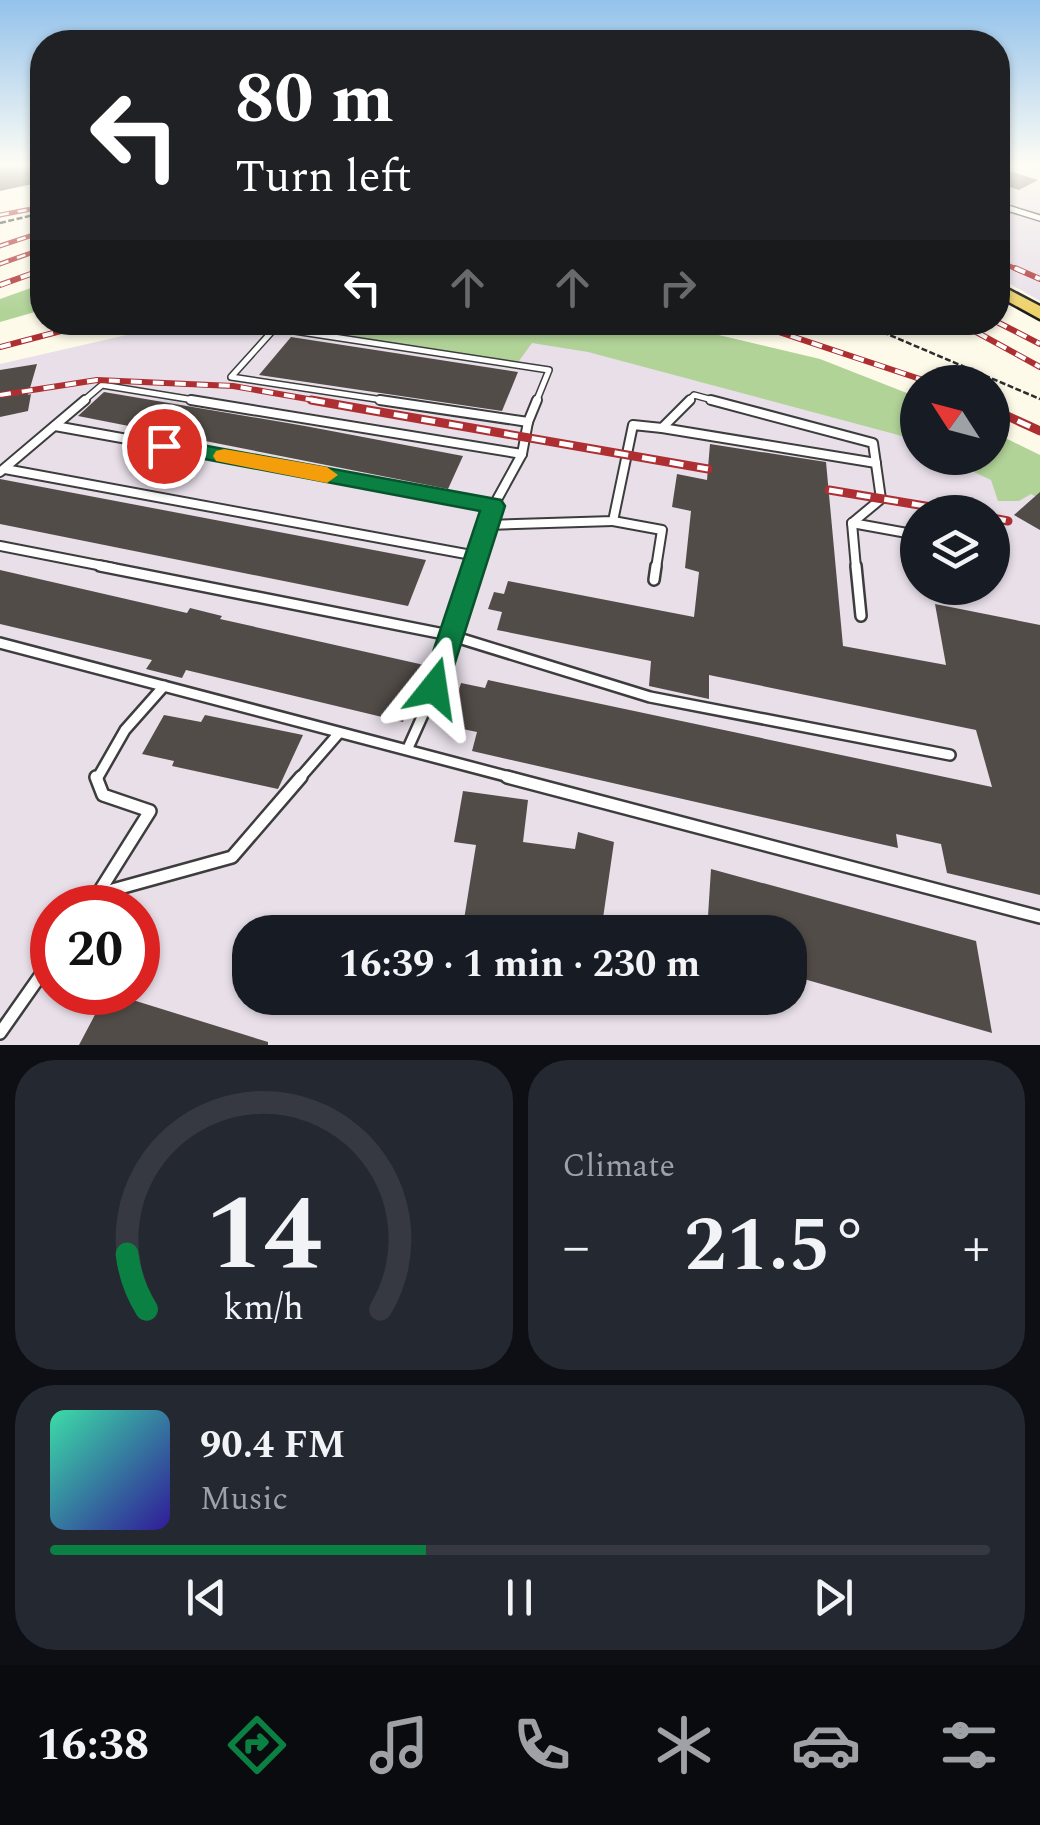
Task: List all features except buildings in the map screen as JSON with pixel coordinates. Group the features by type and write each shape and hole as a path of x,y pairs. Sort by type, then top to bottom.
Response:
{"main road":[{"path":"1010,296 1040,314"}],"lane":[{"path":"269,335 231,377 528,422"},
{"path":"321,335 549,370 528,422 522,454 494,506 434,688 408,748"},
{"path":"2,470 102,385 522,454"},
{"path":"662,428 694,395 873,442 881,499 852,523"},
{"path":"54,425 494,506"},
{"path":"612,520 634,425 876,463"},
{"path":"2,470 478,556"},
{"path":"487,526 612,520 662,530 654,580"},
{"path":"852,523 900,532"},
{"path":"852,523 861,616"},
{"path":"0,546 449,636 650,697 950,755"},
{"path":"0,643 1040,917"},
{"path":"104,885 150,811 103,795 96,776 126,730 164,686"},
{"path":"131,885 232,857 339,733"},
{"path":"0,1033 30,990"}],"path":[{"path":"0,223 30,216"},
{"path":"890,335 1040,399"}],"shaded area":[{"path":"1010,215 1040,215 1040,301 1010,284"},
{"path":"127,335 608,335 900,418 900,475 1010,475 1010,471 1040,486 1040,1045 0,1045 0,364"}],"green space":[{"path":"30,288 30,313 0,322 0,299"},
{"path":"349,335 719,335 820,359 900,390 900,435 588,352 532,343 516,365"},
{"path":"1010,440 1040,455 1040,499 1031,494 1010,501 1010,495 996,495 991,480 980,475 1010,475"}],"railway":[{"path":"0,246 30,236"},
{"path":"0,264 30,253"},
{"path":"1010,266 1021,271"},
{"path":"1015,268 1040,279"},
{"path":"0,285 30,274"},
{"path":"1010,329 1040,344"},
{"path":"0,347 46,335"},
{"path":"788,335 900,372"},
{"path":"982,335 1040,367"},
{"path":"0,395 97,380 233,386 325,402"},
{"path":"311,400 708,469"},
{"path":"1010,417 1040,431"},
{"path":"829,490 900,502"}],"slow traffic":[{"path":"224,456 327,475"}],"route":[{"path":"164,446 494,506 434,688"}]}
